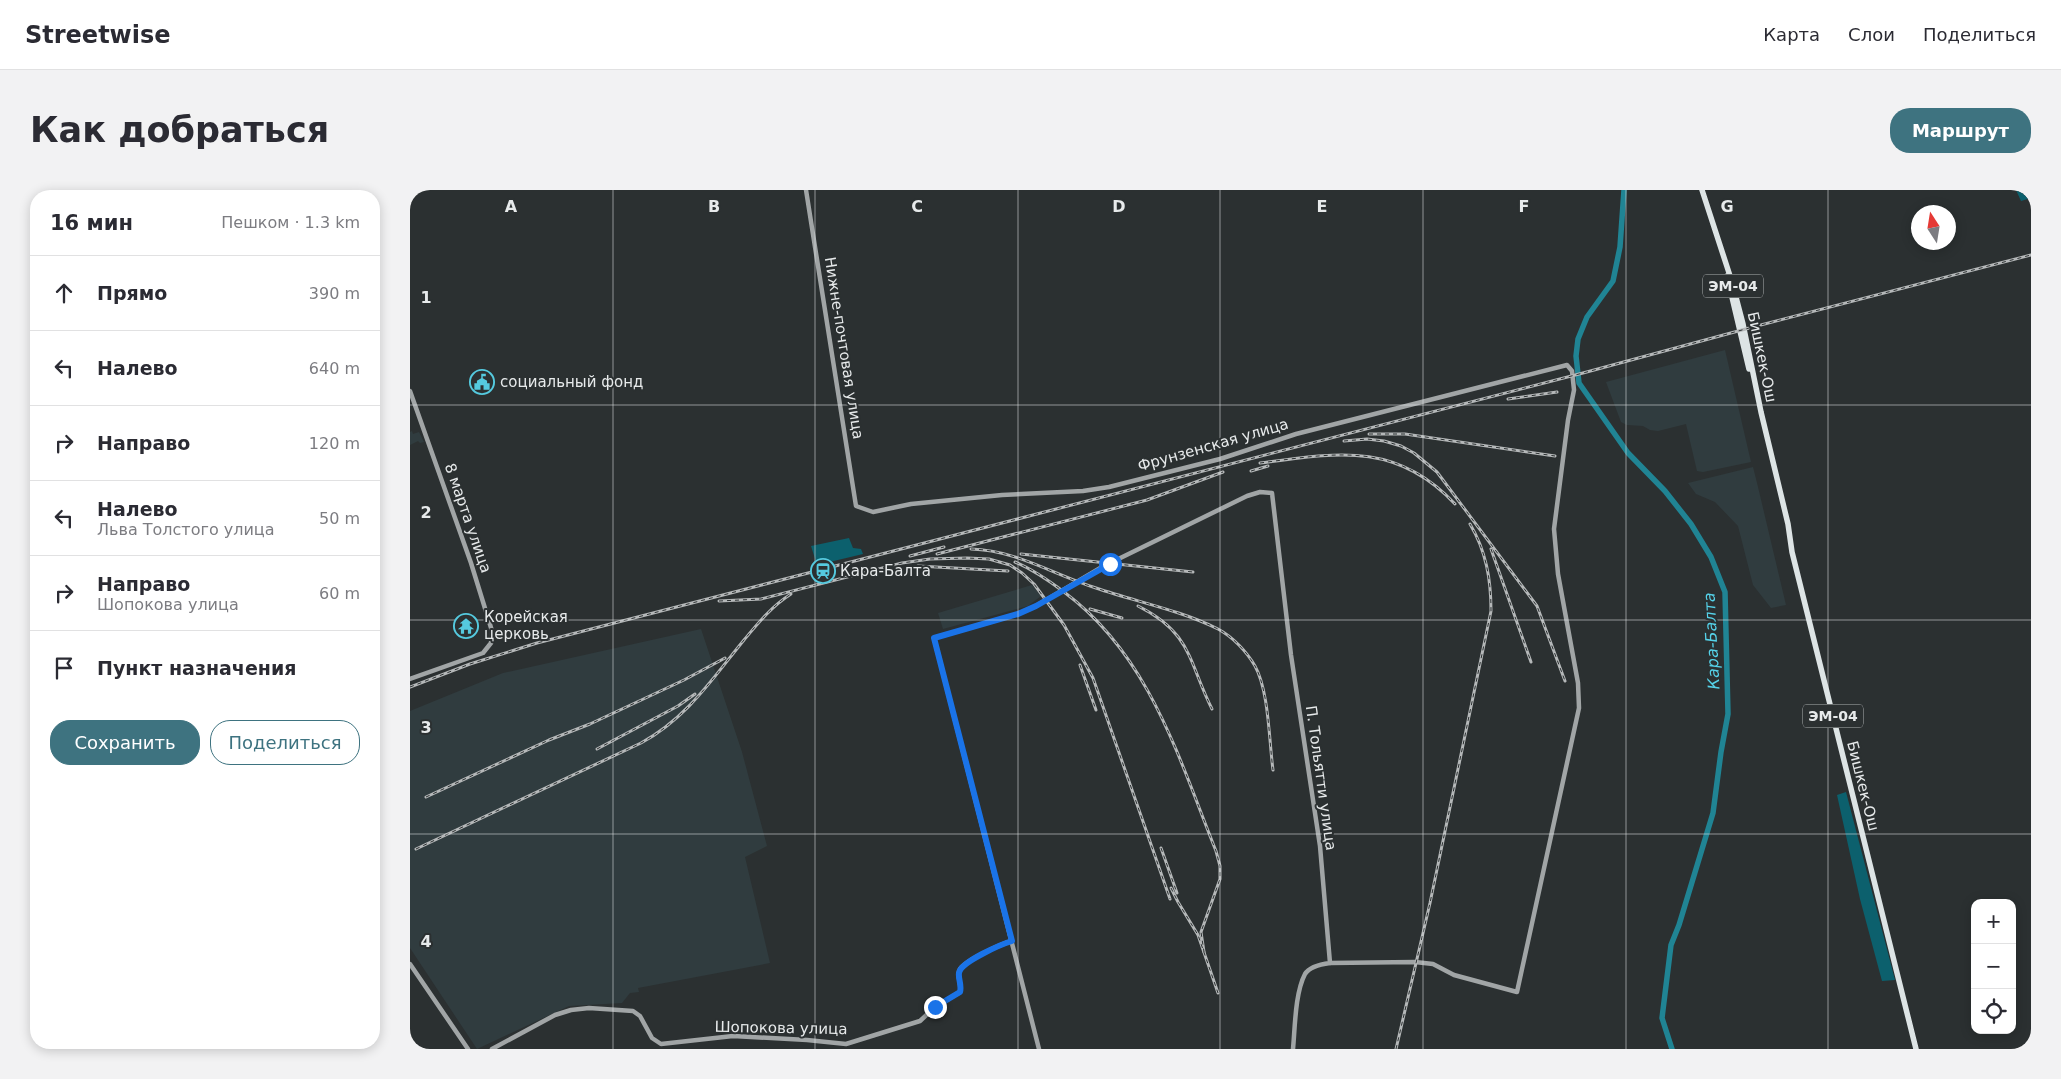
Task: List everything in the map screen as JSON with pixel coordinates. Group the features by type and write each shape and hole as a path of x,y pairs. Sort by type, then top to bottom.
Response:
{"highway":[{"name":"Бишкек-Ош","path":"1702,190 1721,249 1788,524 1792,552 1916,1049"}],"street":[{"name":"Нижне-почтовая улица","path":"806,190 856,506 860,508"},
{"name":"Фрунзенская улица","path":"860,508 873,512 911,504 1002,495 1084,491 1108,487 1220,459 1333,425 1567,365 1572,371 1574,390 1568,420 1554,529 1558,574 1578,683 1579,708 1517,992 1454,975 1433,964 1415,962 1330,962"},
{"name":"8 марта улица","path":"410,391 471,563 492,631 491,643 483,652 410,679"},
{"name":"П. Тольятти улица","path":"1012,941 934,638 1018,614 1036,606 1102,567 1247,496 1260,492 1272,493 1290,655 1320,846 1330,962"},
{"path":"1012,941 1039,1049"},
{"name":"Шопокова улица","path":"492,1049 555,1015 571,1010 589,1008 633,1011 640,1016 652,1038 661,1044 733,1036 807,1040 847,1047 920,1021 935,1007 958,994 962,989 959,974 962,967 995,946 1012,941"},
{"path":"1293,1049 1299,997 1306,974 1311,968 1330,962"},
{"path":"410,964 468,1049"}],"shaded area":[{"path":"2016,190 2031,190 2031,198 2021,201"},
{"path":"1725,350 1751,462 1703,472 1697,471 1686,424 1658,431 1621,422 1606,382"},
{"path":"412,431 413,434 419,432 424,442 420,443 418,441 410,445 410,432"},
{"path":"1753,467 1786,605 1771,608 1753,585 1738,526 1715,502 1696,494 1688,483"},
{"path":"849,538 853,548 861,549 863,554 817,565 811,546"},
{"path":"1032,585 1041,596 1028,606 943,629 938,613"},
{"path":"701,629 742,752 767,846 745,857 770,963 638,988 639,992 630,993 622,1003 569,1006 477,1049 410,948 410,711 503,673"},
{"path":"1846,792 1895,980 1882,981 1860,899 1837,795"}],"waterway":[{"name":"Кара-Балта","path":"1624,190 1620,247 1613,281 1587,317 1578,339 1576,356 1579,383 1628,453 1665,491 1691,524 1711,557 1725,592 1728,714 1713,813 1679,925 1671,945 1662,1018 1672,1049"}],"railway":[{"path":"410,687 470,664 537,643 1583,373 2031,255"},
{"path":"1508,399 1557,392"},
{"path":"1369,434 1405,434 1555,456"},
{"path":"1344,441 1367,439 1401,446 1414,453 1437,472 1537,606 1565,681"},
{"path":"1260,463 1314,456 1364,456 1387,461 1410,470 1433,484 1455,504"},
{"path":"1251,471 1268,466"},
{"path":"937,554 1147,500 1223,472"},
{"path":"1396,1049 1430,903 1491,611 1490,588 1484,555 1470,524"},
{"path":"910,556 944,547"},
{"path":"971,549 988,550 1019,558 1080,583 1204,622 1229,636 1248,655 1260,676 1268,716 1273,770"},
{"path":"1491,549 1531,662"},
{"path":"1021,554 1193,572"},
{"path":"719,601 761,599 902,563 930,559 989,559 1010,565 1034,584 1064,625 1093,678 1170,899"},
{"path":"1015,562 1052,583 1093,617 1118,646 1158,710 1188,779 1220,866 1220,879 1201,932 1204,952"},
{"path":"918,566 1008,571"},
{"path":"416,849 641,743 657,733 672,722 698,697 760,621 791,594"},
{"path":"1138,606 1156,616 1179,638 1192,662 1212,709"},
{"path":"1090,609 1122,618"},
{"path":"426,797 549,740 590,724 684,680 725,658"},
{"path":"1080,665 1096,710"},
{"path":"597,749 678,706 695,694"},
{"path":"1161,848 1177,893"},
{"path":"1171,888 1198,935 1218,993"}],"place":[{"name":"социальный фонд","path":"482,382"},
{"name":"Кара-Балта","path":"823,571"},
{"name":"Корейская церковь","path":"466,626"}],"route":[{"path":"935,1007 960,992 962,989 959,970 962,967 995,946 1012,941 934,638 1018,614 1036,606 1110,564"}]}
